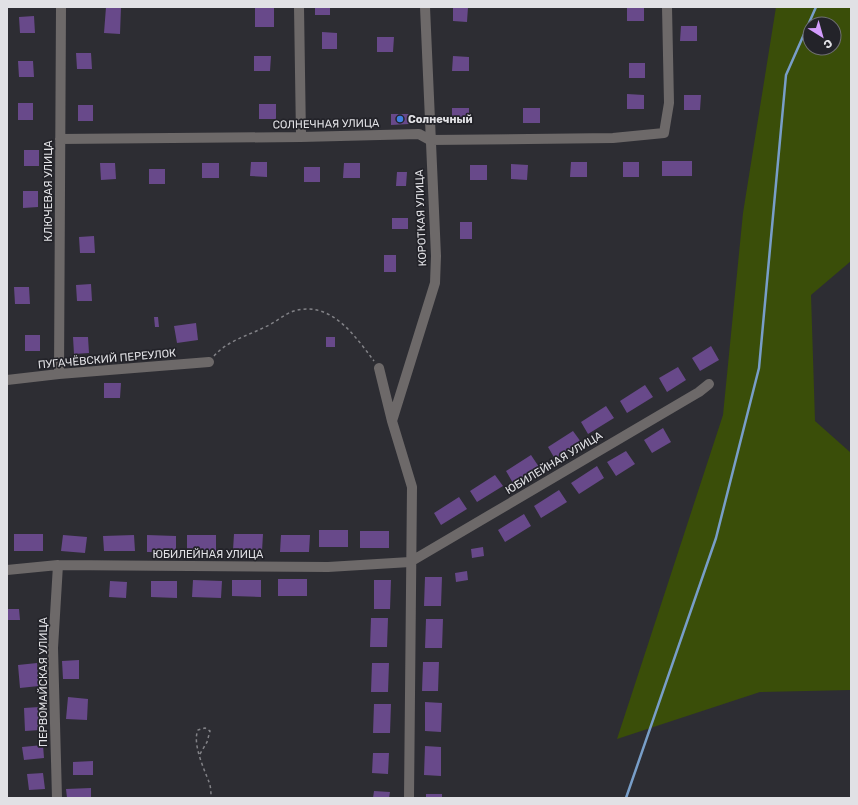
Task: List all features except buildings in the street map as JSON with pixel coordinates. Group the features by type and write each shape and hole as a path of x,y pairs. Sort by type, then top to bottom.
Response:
{"street":[{"name":"КЛЮЧЕВАЯ УЛИЦА","path":"59,374 61,7"},
{"path":"299,7 301,137"},
{"name":"КОРОТКАЯ УЛИЦА","path":"392,421 435,283 436,256 425,7"},
{"name":"СОЛНЕЧНАЯ УЛИЦА","path":"60,139 301,137 419,134 430,140 613,138 664,133 669,103 667,7"},
{"name":"ПУГАЧЁВСКИЙ ПЕРЕУЛОК","path":"7,380 59,374 209,362"},
{"path":"379,368 392,421 412,486 410,562 410,798"},
{"name":"ЮБИЛЕЙНАЯ УЛИЦА","path":"7,570 58,565 328,567 410,562 699,392 709,384"},
{"name":"ПЕРВОМАЙСКАЯ УЛИЦА","path":"57,798 53,648 58,565"}],"path":[{"path":"209,362 222,347 267,327 294,311 316,309 343,323 379,368"},
{"path":"200,754 210,731 205,728 198,730 196,736 203,768 210,784 211,798"}],"green space":[{"path":"776,7 851,7 851,261 811,295 815,421 851,453 851,690 760,692 617,739 723,415 743,213"}],"waterway":[{"path":"626,798 716,538 759,368 786,75 816,7"}],"place":[{"name":"Солнечный","path":"400,119"}]}
